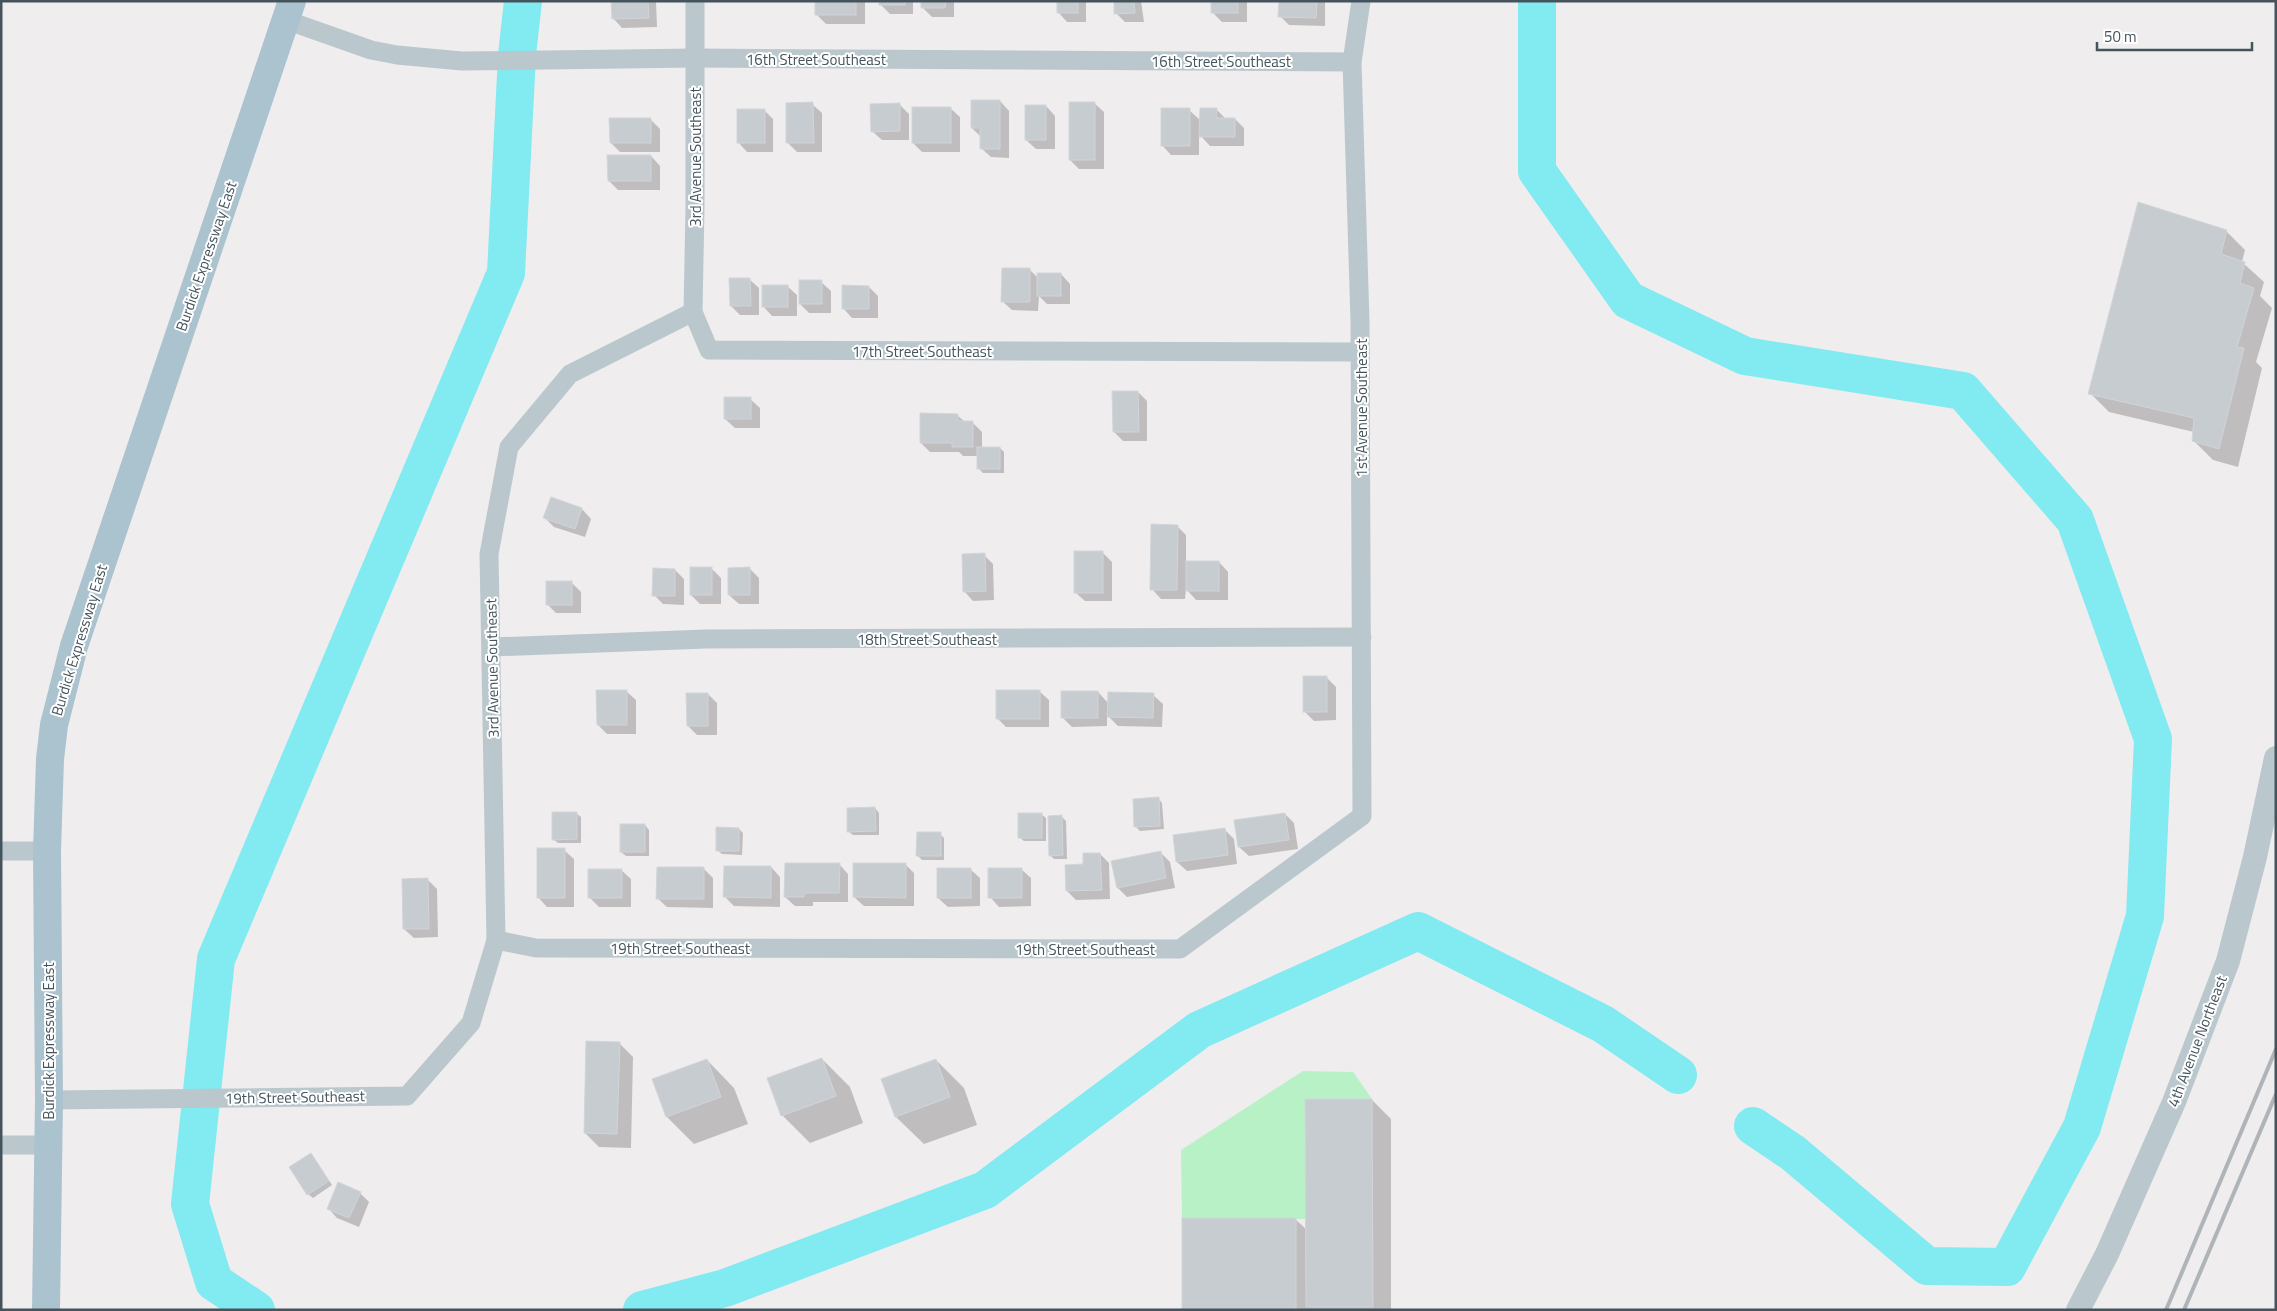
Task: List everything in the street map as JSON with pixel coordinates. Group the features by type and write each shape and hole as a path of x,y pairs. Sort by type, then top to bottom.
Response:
{"main road":[{"name":"Burdick Expressway East","path":"46,1310 49,1100 47,850 50,759 54,725 74,646 289,11"}],"street":[{"name":"3rd Avenue Southeast","path":"496,940 490,554 509,447 570,374 693,312 695,1"},
{"name":"1st Avenue Southeast","path":"1361,1 1352,62 1360,352 1362,816"},
{"name":"16th Street Southeast","path":"289,11 371,50 397,55 462,61 695,58 1352,62"},
{"name":"17th Street Southeast","path":"693,312 709,350 1360,352"},
{"name":"18th Street Southeast","path":"492,647 706,639 1362,637"},
{"name":"4th Avenue Northeast","path":"2078,1310 2107,1254 2174,1102 2228,960 2255,857 2276,758"},
{"name":"19th Street Southeast","path":"49,1100 408,1096 471,1023 496,940 536,948 1180,950 1362,816"},
{"path":"1,851 47,850"},
{"path":"1,1144 48,1145"}],"green space":[{"path":"1303,1071 1353,1072 1372,1099 1305,1099 1305,1219 1182,1218 1181,1150"}],"building":[{"path":"611,1 648,1 649,18 612,19"},
{"path":"815,1 856,1 856,15 815,15"},
{"path":"879,1 905,1 905,5 879,5"},
{"path":"921,1 946,1 945,8 921,8"},
{"path":"1057,1 1078,1 1078,13 1057,13"},
{"path":"1114,1 1134,1 1135,13 1114,14"},
{"path":"1211,1 1238,1 1238,13 1211,13"},
{"path":"1279,1 1317,1 1316,18 1278,17"},
{"path":"971,100 1000,100 1000,149 980,149 980,128 971,128"},
{"path":"813,102 814,143 786,143 786,103"},
{"path":"1069,102 1095,102 1095,160 1069,160"},
{"path":"900,103 900,131 871,132 870,104"},
{"path":"1025,105 1046,105 1046,140 1025,140"},
{"path":"912,107 951,107 951,143 912,143"},
{"path":"1161,108 1190,108 1190,146 1161,146"},
{"path":"1200,108 1217,108 1216,118 1235,118 1235,137 1199,137"},
{"path":"737,109 765,109 765,143 737,143"},
{"path":"609,118 651,118 651,143 610,143"},
{"path":"607,155 651,155 651,181 608,181"},
{"path":"2138,202 2227,230 2221,254 2245,262 2240,283 2254,288 2237,347 2244,348 2219,449 2192,441 2194,418 2088,394"},
{"path":"1002,268 1030,268 1030,302 1001,302"},
{"path":"1037,273 1061,273 1061,296 1037,296"},
{"path":"729,278 750,278 751,306 730,306"},
{"path":"799,280 822,280 822,304 799,304"},
{"path":"762,285 788,285 788,307 762,307"},
{"path":"842,285 869,286 869,309 842,309"},
{"path":"1112,391 1138,391 1139,432 1113,432"},
{"path":"724,397 751,397 751,419 724,419"},
{"path":"920,413 958,414 958,421 973,421 973,447 952,447 952,443 920,443"},
{"path":"977,447 1000,447 1000,469 977,469"},
{"path":"551,497 582,508 575,529 543,518"},
{"path":"1151,524 1178,525 1177,590 1150,590"},
{"path":"1074,551 1103,551 1103,593 1074,593"},
{"path":"985,553 986,591 963,592 962,554"},
{"path":"1186,561 1219,561 1219,591 1186,591"},
{"path":"690,567 712,567 712,595 690,595"},
{"path":"750,567 750,595 728,595 728,568"},
{"path":"653,568 675,569 675,596 652,596"},
{"path":"546,581 572,581 572,605 546,605"},
{"path":"1303,676 1327,676 1327,712 1303,712"},
{"path":"596,690 627,690 627,725 597,725"},
{"path":"996,690 1040,690 1040,719 996,719"},
{"path":"1061,691 1098,691 1098,718 1061,718"},
{"path":"1108,692 1154,693 1153,718 1107,717"},
{"path":"686,693 708,693 708,726 687,726"},
{"path":"1159,797 1160,826 1134,827 1133,799"},
{"path":"875,807 876,831 847,832 847,808"},
{"path":"552,812 577,812 577,839 552,840"},
{"path":"1018,813 1042,813 1042,838 1018,838"},
{"path":"1285,813 1289,840 1238,847 1234,820"},
{"path":"1062,815 1063,855 1049,856 1048,816"},
{"path":"620,824 645,824 645,852 620,852"},
{"path":"716,827 739,828 739,851 716,851"},
{"path":"1225,828 1228,855 1176,862 1173,835"},
{"path":"917,832 941,832 941,856 916,856"},
{"path":"537,848 565,848 565,898 537,898"},
{"path":"1161,851 1166,878 1117,888 1111,861"},
{"path":"1083,853 1100,853 1102,890 1066,891 1065,865 1083,864"},
{"path":"785,863 840,863 839,893 804,893 804,897 784,897"},
{"path":"853,863 906,863 906,898 853,897"},
{"path":"724,866 771,866 771,898 723,897"},
{"path":"657,867 704,867 704,899 656,899"},
{"path":"937,868 971,868 971,898 937,898"},
{"path":"988,868 1022,868 1022,898 988,898"},
{"path":"588,869 622,869 622,898 588,898"},
{"path":"428,878 429,929 403,929 402,879"},
{"path":"586,1041 620,1042 617,1134 584,1133"},
{"path":"822,1058 836,1096 781,1116 767,1078"},
{"path":"707,1059 721,1097 666,1117 652,1079"},
{"path":"936,1059 950,1097 895,1117 881,1079"},
{"path":"1305,1099 1372,1099 1373,1307 1306,1307"},
{"path":"311,1153 329,1181 307,1195 289,1167"},
{"path":"338,1182 361,1192 349,1218 327,1209"},
{"path":"1182,1218 1296,1218 1296,1310 1182,1310"}],"waterway":[{"path":"256,1310 214,1282 190,1204 216,959 506,273 517,55 523,1"},
{"path":"1537,1 1537,171 1628,300 1745,356 1963,391 2075,520 2153,739 2145,916 2082,1127 2007,1267 1927,1266 1793,1153 1753,1126"},
{"path":"642,1310 725,1288 985,1190 1199,1030 1418,931 1603,1024 1678,1075"}],"railway":[{"path":"2166,1310 2276,1049"},
{"path":"2184,1310 2276,1094"}]}
